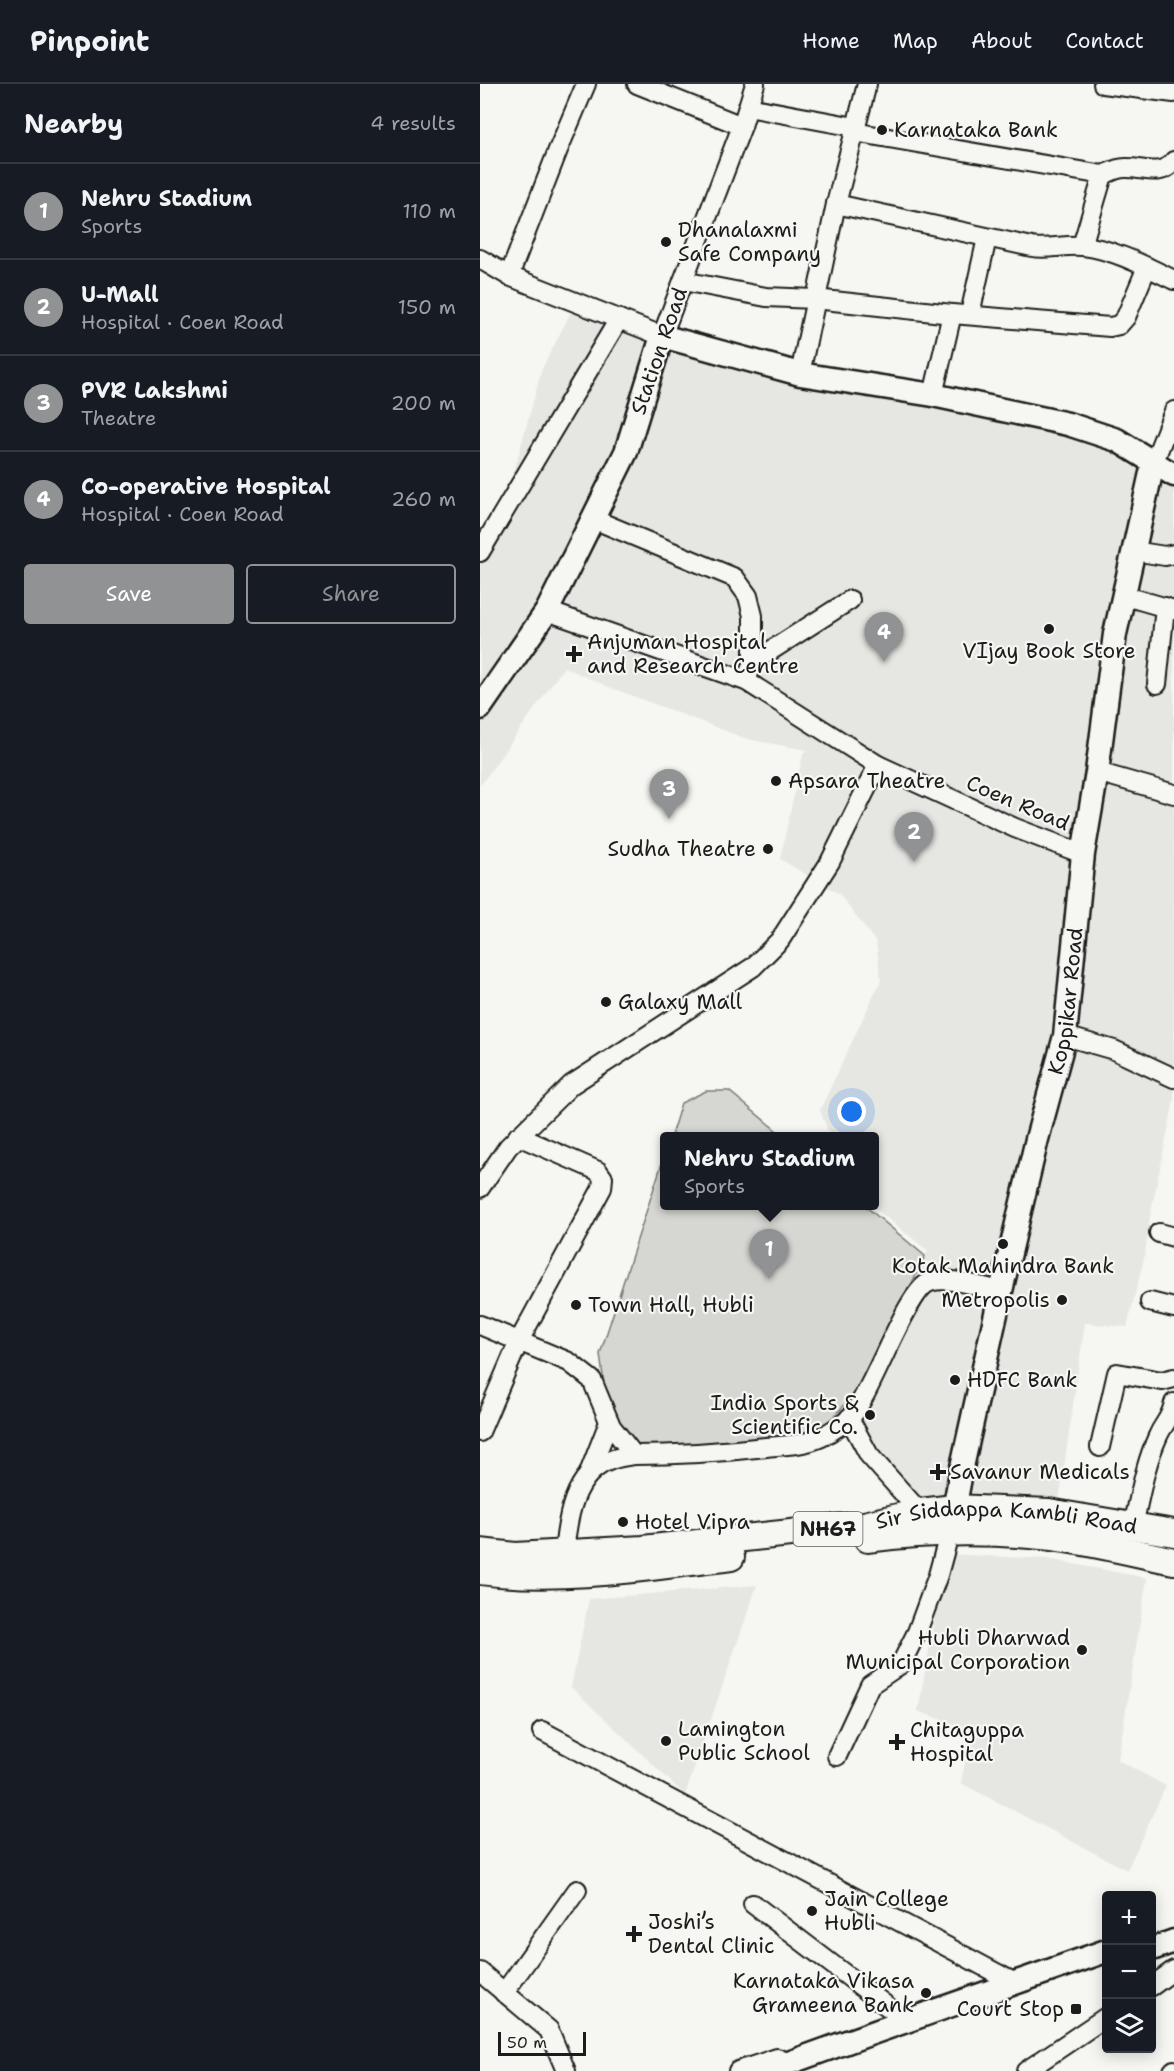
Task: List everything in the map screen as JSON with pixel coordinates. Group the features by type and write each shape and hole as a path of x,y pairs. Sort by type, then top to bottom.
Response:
{"highway":[{"name":"Sir Siddappa Kambli Road","path":"480,1552 515,1556 643,1549 864,1525 920,1512 947,1523 1053,1537 1174,1561"},
{"name":"Sir Siddappa Kambli Road","path":"480,1571 514,1575 645,1568 915,1533 947,1523 1049,1512 1174,1533"}],"main road":[{"path":"662,336 800,374 933,395 1068,424 1117,440 1174,475"},
{"name":"Station Road","path":"480,708 547,611 626,452 662,336"},
{"name":"Koppikar Road","path":"947,1523 1037,1138 1065,1036 1083,854 1097,771 1115,634 1153,464"},
{"path":"1156,1934 1174,1927"},
{"path":"1156,1948 1174,1941"},
{"path":"797,2067 905,2020 1102,1953"},
{"path":"767,2071 797,2067 1102,1967"}],"street":[{"path":"509,276 586,84"},
{"path":"637,84 742,126"},
{"name":"Station Road","path":"662,336 742,126 755,84"},
{"path":"800,374 836,204 867,84"},
{"path":"1103,84 1174,93"},
{"path":"748,107 855,130 1103,175 1126,168 1156,172 1169,168 1174,161"},
{"path":"1082,246 1103,175"},
{"path":"836,204 1041,249 1082,246 1132,259 1174,280"},
{"path":"933,395 987,238"},
{"path":"481,266 662,336"},
{"path":"683,281 766,297 815,299 1110,327 1119,325 1126,317 1147,267"},
{"path":"480,552 619,319"},
{"path":"1153,464 1174,411"},
{"path":"593,519 735,578 748,596 753,616 753,662 746,681"},
{"path":"1133,551 1165,556 1174,554"},
{"path":"1122,595 1169,609 1157,684"},
{"path":"753,662 850,600"},
{"name":"Coen Road","path":"547,611 746,681 878,765 1015,828 1083,854"},
{"path":"480,1188 508,1147 571,1084 753,967 780,940 824,872 878,765"},
{"path":"1097,771 1174,794"},
{"path":"1065,1036 1114,1050 1174,1078"},
{"path":"480,1432 519,1341 602,1188 603,1178 598,1171 518,1136"},
{"path":"589,1473 609,1460 634,1455 737,1450 802,1443 825,1436 849,1418 864,1396 914,1298 927,1283 944,1279 1001,1291"},
{"path":"1150,1302 1174,1308"},
{"path":"480,1325 569,1362 592,1380 609,1422 634,1455"},
{"path":"1100,1447 1116,1373 1162,1381 1174,1378 1174,1384"},
{"path":"1133,1526 1158,1434 1172,1416 1174,1403"},
{"path":"849,1418 869,1455 920,1512"},
{"path":"564,1554 566,1532 576,1494 589,1473 609,1422"},
{"path":"837,1756 870,1685 901,1664 917,1632 938,1575 947,1523"},
{"path":"542,1731 1015,1983"},
{"path":"504,1993 577,1890"},
{"path":"753,1904 905,2020"},
{"path":"1156,1983 1174,1970"},
{"path":"480,1972 549,2030 566,2071"},
{"path":"1026,2071 1102,2020"},
{"path":"738,2071 777,2058 797,2067"}],"shaded area":[{"path":"572,310 1049,430 1142,463 1174,477 1174,1100 1150,1216 1145,1254 1127,1327 1085,1323 1059,1501 911,1501 875,1454 853,1407 897,1320 928,1251 877,1210 879,1210 879,1132 828,1132 820,1110 881,980 876,942 839,894 780,859 803,754 807,750 747,739 609,687 564,667 480,786 480,551 504,508 542,369"},
{"path":"706,1091 729,1091 778,1132 672,1132 681,1103"},
{"path":"660,1169 660,1210 870,1210 925,1256 863,1385 820,1431 804,1439 640,1447 617,1422 605,1391 600,1354"},
{"path":"946,1554 1047,1559 1147,1578 1118,1760 1166,1786 1127,1870 961,1783 971,1731 918,1711"},
{"name":"Lamington Public School","path":"757,1585 685,1795 571,1687 589,1599"}],"place":[{"name":"Karnataka Bank","path":"882,130"},
{"name":"Dhanalaxmi Safe Company","path":"666,242"},
{"name":"VIjay Book Store","path":"1049,629"},
{"name":"Anjuman Hospital and Research Centre","path":"574,654"},
{"name":"Co-operative Hospital","path":"884,662"},
{"name":"Apsara Theatre","path":"776,781"},
{"name":"PVR Lakshmi","path":"669,819"},
{"name":"Sudha Theatre","path":"768,849"},
{"name":"U-Mall","path":"914,862"},
{"name":"Galaxy Mall","path":"606,1002"},
{"name":"Kotak Mahindra Bank","path":"1003,1244"},
{"name":"Nehru Stadium","path":"769,1279"},
{"name":"Metropolis","path":"1062,1300"},
{"name":"Town Hall, Hubli","path":"576,1305"},
{"name":"HDFC Bank","path":"955,1380"},
{"name":"India Sports & Scientific Co.","path":"870,1415"},
{"name":"Savanur Medicals","path":"938,1472"},
{"name":"Hotel Vipra","path":"623,1522"},
{"name":"Hubli Dharwad Municipal Corporation","path":"1082,1650"},
{"name":"Lamington Public School","path":"666,1741"},
{"name":"Chitaguppa Hospital","path":"897,1742"},
{"name":"Jain College Hubli","path":"812,1911"},
{"name":"Joshi’s Dental Clinic","path":"634,1934"},
{"name":"Karnataka Vikasa Grameena Bank","path":"926,1993"},
{"name":"Court Stop","path":"1076,2009"}]}
